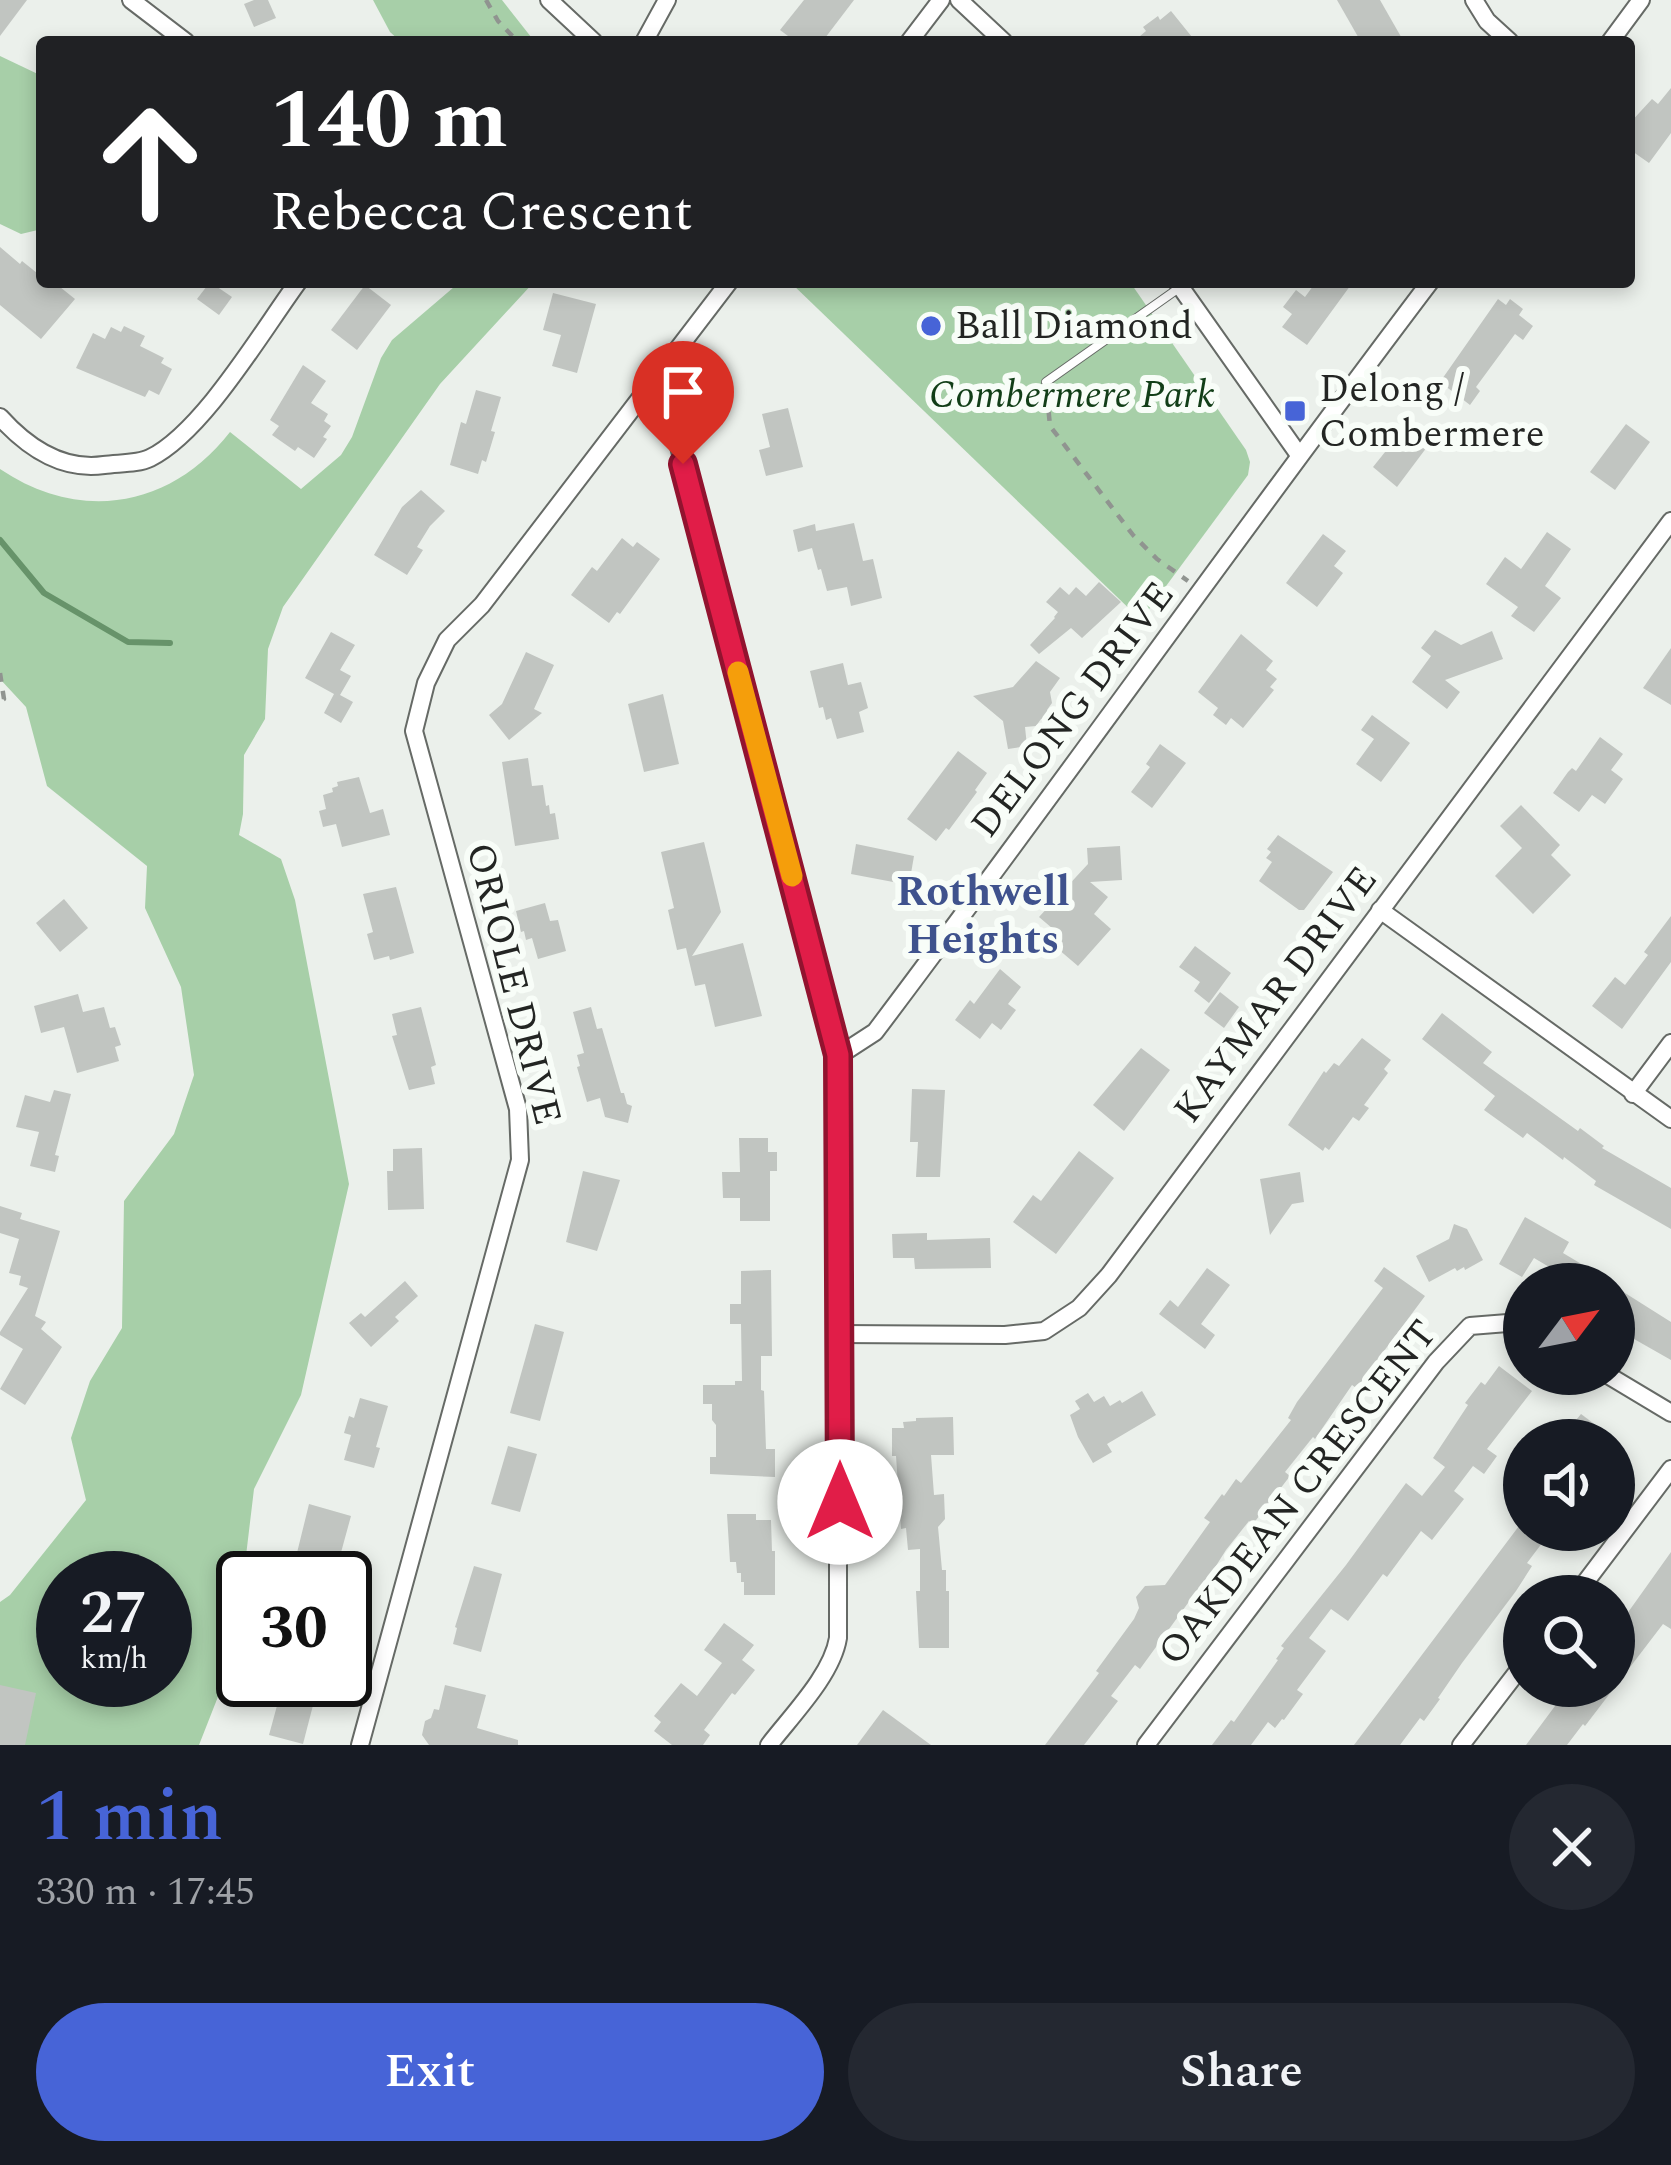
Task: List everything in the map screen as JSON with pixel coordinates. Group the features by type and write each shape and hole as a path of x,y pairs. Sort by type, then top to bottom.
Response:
{"street":[{"path":"131,0 178,36"},
{"path":"549,0 588,36"},
{"path":"647,36 667,0"},
{"path":"914,36 941,0"},
{"path":"959,0 998,36"},
{"path":"1474,0 1503,36"},
{"path":"1614,36 1641,0"},
{"path":"0,418 22,442 59,461 93,467 148,459 196,423 294,288"},
{"name":"ORIOLE DRIVE","path":"359,1745 520,1160 518,1109 414,731 425,683 447,640 482,604 724,288"},
{"path":"1181,288 1299,455"},
{"name":"DELONG DRIVE","path":"838,1055 874,1032 1425,288"},
{"path":"660,374 838,1055 840,1586 836,1652 769,1745"},
{"name":"KAYMAR DRIVE","path":"839,1334 1044,1331 1079,1308 1109,1276 1671,521"},
{"path":"1380,910 1671,1119"},
{"path":"1633,1094 1671,1043"},
{"name":"OAKDEAN CRESCENT","path":"1146,1745 1436,1362 1470,1326 1503,1323"},
{"path":"1635,1391 1671,1413"},
{"path":"1591,1575 1671,1469"},
{"path":"1462,1745 1503,1691"}],"lane":[{"path":"1046,382 1175,288"}],"path":[{"path":"486,0 513,36"},
{"path":"1046,382 1050,426 1132,535 1157,559 1203,590"},
{"path":"0,673 4,699 0,702"}],"green space":[{"path":"373,0 502,0 530,36 394,36"},
{"path":"0,56 36,73 36,230 21,234 0,224"},
{"path":"453,288 528,288 440,384 283,607 268,649 265,719 244,755 239,835 281,859 295,900 349,1184 301,1395 254,1489 247,1551 216,1551 216,1702 199,1745 0,1745 0,1602 36,1562 36,1707 192,1707 192,1551 45,1551 86,1500 71,1438 90,1381 122,1328 124,1201 174,1134 194,1075 181,987 145,908 147,866 47,786 26,707 0,679 0,469 61,497 123,499 180,477 230,432 301,489 341,455 352,437 392,340"},
{"name":"Combermere Park","path":"796,288 1134,288 1250,462 1248,475 1141,620"}],"building":[{"path":"0,0 27,0 0,36"},
{"path":"268,0 276,18 254,27 244,4"},
{"path":"804,0 854,0 827,36 788,36 780,30"},
{"path":"1337,0 1380,0 1401,36 1358,36"},
{"path":"1171,11 1191,36 1140,36 1146,31 1143,27 1158,16 1160,20"},
{"path":"1671,88 1671,133 1649,163 1635,153 1635,117 1652,99 1658,104"},
{"path":"0,247 36,272 36,288 61,288 75,299 41,339 0,305"},
{"path":"205,288 219,288 232,297 219,315 197,299"},
{"path":"363,288 391,305 357,350 331,330"},
{"path":"1312,288 1349,288 1307,345 1282,327 1292,314 1283,307 1296,290 1305,297"},
{"path":"553,293 596,304 577,373 552,366 561,335 543,330"},
{"path":"1498,299 1506,305 1510,299 1523,309 1519,315 1533,326 1523,340 1515,334 1476,387 1480,391 1470,405 1440,382"},
{"path":"124,326 145,336 140,346 164,358 161,363 172,369 159,395 149,390 145,397 76,368 93,333 105,339 111,327 121,332"},
{"path":"303,365 326,381 311,403 328,414 324,421 331,426 314,458 272,435 279,426 270,420"},
{"path":"476,390 501,397 491,431 495,432 478,474 450,465 461,422 466,424"},
{"path":"788,408 803,467 766,476 759,450 770,447 762,414"},
{"path":"1410,421 1433,439 1397,487 1373,467"},
{"path":"1626,424 1650,442 1615,490 1590,472"},
{"path":"421,490 445,511 417,547 423,550 407,575 374,555 402,507"},
{"path":"854,523 863,561 873,559 882,598 851,606 847,587 827,591 812,548 798,552 793,530 815,524 816,531"},
{"path":"1547,532 1571,549 1545,586 1561,598 1534,632 1511,616 1518,607 1486,584 1505,557 1521,569"},
{"path":"1323,534 1346,551 1334,566 1343,573 1317,607 1286,583"},
{"path":"622,538 633,547 637,542 660,559 609,623 571,595"},
{"path":"1099,582 1121,602 1082,638 1071,628 1039,654 1030,645 1058,612 1046,602 1060,587 1069,595 1076,587 1086,596"},
{"path":"1435,630 1461,645 1492,631 1503,659 1445,680 1460,692 1447,709 1412,682 1431,656 1421,648"},
{"path":"331,632 355,645 340,670 351,676 340,695 353,702 341,723 324,713 334,694 305,678"},
{"path":"1241,634 1273,661 1266,670 1277,679 1270,687 1274,690 1243,728 1231,718 1226,725 1213,715 1218,708 1198,692"},
{"path":"1671,648 1671,705 1643,688"},
{"path":"526,652 554,665 534,709 542,713 509,740 489,715 502,704"},
{"path":"1036,661 1060,678 1050,692 1048,718 1025,727 1027,746 1008,749 1003,721 973,696 1013,687"},
{"path":"843,663 848,685 861,682 868,708 859,712 864,732 837,739 831,718 826,720 823,707 819,708 810,671"},
{"path":"663,694 679,764 644,772 628,704"},
{"path":"1372,715 1410,743 1381,782 1356,764 1374,739 1361,730"},
{"path":"1600,737 1623,754 1611,770 1623,779 1605,804 1592,795 1579,812 1553,793"},
{"path":"1160,744 1186,763 1152,808 1131,792"},
{"path":"958,751 987,773 949,830 936,841 907,819"},
{"path":"528,758 532,786 543,785 559,839 515,846 502,762"},
{"path":"359,777 370,813 383,809 390,835 342,847 336,824 323,827 319,811 326,809 323,795 333,792 337,782"},
{"path":"1521,805 1560,845 1551,855 1571,875 1533,914 1495,876 1522,848 1500,826"},
{"path":"1278,835 1333,872 1304,910 1259,881 1272,862 1266,858 1271,852 1267,849"},
{"path":"704,842 721,912 692,956 743,943 762,1016 715,1027 705,984 695,986 686,948 677,950 668,910 674,908 661,852"},
{"path":"856,844 914,856 909,885 851,874"},
{"path":"1120,846 1122,880 1090,882 1108,897 1094,914 1111,929 1078,966 1051,943 1059,934 1039,917 1088,864 1087,848"},
{"path":"396,887 414,953 374,960 367,934 373,932 363,894"},
{"path":"64,899 88,928 60,952 36,923"},
{"path":"545,903 550,921 558,920 566,951 538,959 532,938 526,940 521,932 516,911"},
{"path":"1671,916 1671,962 1622,1029 1592,1006 1615,977 1625,985"},
{"path":"1195,946 1231,973 1209,1003 1194,991 1200,982 1179,967"},
{"path":"1000,969 1021,987 1008,1004 1016,1010 1001,1030 992,1023 980,1039 955,1020 970,1000 974,1004"},
{"path":"1220,992 1239,1007 1224,1028 1204,1013"},
{"path":"78,994 83,1012 104,1007 121,1045 115,1047 119,1061 77,1073 64,1027 41,1033 34,1006"},
{"path":"421,1007 436,1065 431,1067 435,1084 409,1090 392,1036 397,1035 392,1014"},
{"path":"591,1007 621,1093 632,1106 628,1123 605,1117 600,1098 587,1102 577,1067 577,1055 584,1053 573,1012"},
{"path":"1442,1013 1492,1052 1483,1063 1602,1148 1671,1188 1671,1229 1594,1185 1596,1181 1564,1157 1527,1133 1523,1138 1484,1110 1495,1096 1422,1039"},
{"path":"1362,1038 1391,1060 1384,1069 1388,1073 1364,1105 1369,1108 1359,1121 1353,1117 1329,1150 1325,1147 1323,1151 1288,1125 1324,1071 1334,1063 1339,1066"},
{"path":"1141,1048 1170,1070 1124,1131 1093,1105"},
{"path":"912,1089 945,1090 940,1177 916,1177 918,1142 910,1142"},
{"path":"54,1090 71,1094 55,1172 30,1166 39,1132 16,1127 25,1095 50,1102"},
{"path":"739,1138 768,1138 768,1152 777,1152 777,1171 770,1171 770,1221 740,1221 740,1198 723,1198 722,1172 740,1172"},
{"path":"422,1148 424,1209 388,1210 387,1171 393,1171 393,1149"},
{"path":"1079,1151 1114,1178 1056,1254 1013,1222 1033,1195 1041,1201"},
{"path":"583,1171 620,1180 597,1251 566,1242"},
{"path":"1300,1172 1304,1202 1292,1204 1270,1235 1260,1179"},
{"path":"0,1206 22,1213 20,1219 60,1231 35,1316 46,1322 41,1329 62,1347 25,1405 0,1389 23,1349 0,1332 28,1288 19,1285 21,1276 9,1273 19,1239 0,1233"},
{"path":"1525,1217 1569,1242 1563,1253 1580,1263 1542,1263 1534,1258 1531,1263 1499,1264"},
{"path":"1454,1224 1467,1229 1483,1260 1429,1282 1416,1256 1449,1239"},
{"path":"927,1233 927,1240 990,1238 991,1268 915,1269 914,1258 893,1258 892,1234"},
{"path":"1384,1267 1425,1296 1386,1353 1359,1390 1352,1385 1315,1439 1285,1472 1290,1476 1226,1550 1200,1594 1196,1592 1140,1669 1135,1665 1111,1696 1118,1701 1084,1745 1045,1745 1134,1619 1139,1608 1136,1597 1145,1586 1165,1585 1210,1522 1204,1518 1222,1494 1236,1479 1241,1483 1291,1420 1297,1402 1383,1288 1374,1281"},
{"path":"1207,1268 1230,1285 1201,1324 1215,1335 1205,1349 1159,1314 1170,1300 1178,1307"},
{"path":"771,1270 772,1356 761,1356 761,1390 766,1449 775,1449 775,1477 710,1474 710,1457 716,1457 716,1425 712,1404 703,1404 703,1385 742,1381 741,1324 730,1324 730,1304 741,1304 741,1271"},
{"path":"405,1281 418,1296 371,1347 349,1323 361,1313 365,1317"},
{"path":"1635,1299 1671,1322 1671,1360 1635,1340"},
{"path":"535,1324 564,1332 540,1421 510,1413"},
{"path":"1499,1366 1503,1395 1529,1395 1510,1419 1503,1419 1503,1428 1487,1449 1497,1456 1484,1474 1473,1466 1454,1491 1464,1499 1432,1540 1421,1531 1348,1621 1331,1609 1309,1638 1326,1651 1297,1690 1303,1694 1284,1720 1275,1728 1268,1722 1251,1745 1212,1745 1234,1722 1278,1660 1281,1646 1406,1483 1422,1496 1445,1467 1433,1458 1465,1403 1481,1382 1485,1385"},
{"path":"1142,1391 1156,1415 1107,1444 1112,1452 1093,1463 1070,1415 1080,1409 1075,1401 1088,1393 1094,1402 1104,1396 1110,1406"},
{"path":"360,1398 388,1406 374,1468 344,1460 351,1435 344,1433"},
{"path":"953,1417 954,1455 931,1455 934,1495 944,1494 945,1519 938,1527 949,1591 949,1648 919,1648 920,1549 908,1550 906,1528 901,1529 892,1428 904,1428 903,1422 916,1418"},
{"path":"508,1446 537,1454 520,1512 491,1504"},
{"path":"309,1504 351,1516 341,1551 297,1551"},
{"path":"727,1514 756,1514 756,1520 771,1520 775,1595 744,1595 741,1573 737,1573 736,1562 730,1562"},
{"path":"1503,1547 1503,1551 1536,1551 1527,1563 1532,1566 1526,1575 1503,1575 1503,1608 1424,1721 1420,1718 1400,1745 1354,1745"},
{"path":"1671,1552 1671,1629 1663,1624 1635,1661 1635,1603"},
{"path":"474,1566 502,1574 481,1652 453,1644"},
{"path":"724,1623 754,1645 742,1660 755,1670 704,1730 710,1735 703,1745 672,1745 654,1731 661,1722 654,1716 681,1683 697,1696 722,1663 704,1650"},
{"path":"0,1685 36,1693 25,1745 0,1745"},
{"path":"445,1685 486,1695 477,1728 518,1740 518,1745 429,1745 422,1735 425,1721 434,1709 439,1710"},
{"path":"277,1707 313,1707 303,1744 269,1735"},
{"path":"1554,1707 1600,1707 1567,1745 1526,1745"},
{"path":"883,1710 931,1745 857,1745"}],"waterway":[{"path":"0,540 44,593 128,642 170,643"}],"slow traffic":[{"path":"738,672 792,876"}],"place":[{"name":"Ball Diamond","path":"931,326"},
{"name":"Delong / Combermere","path":"1295,411"}],"district":[{"name":"Rothwell Heights","path":"983,916"}],"route":[{"path":"683,464 838,1055 840,1502"}]}
